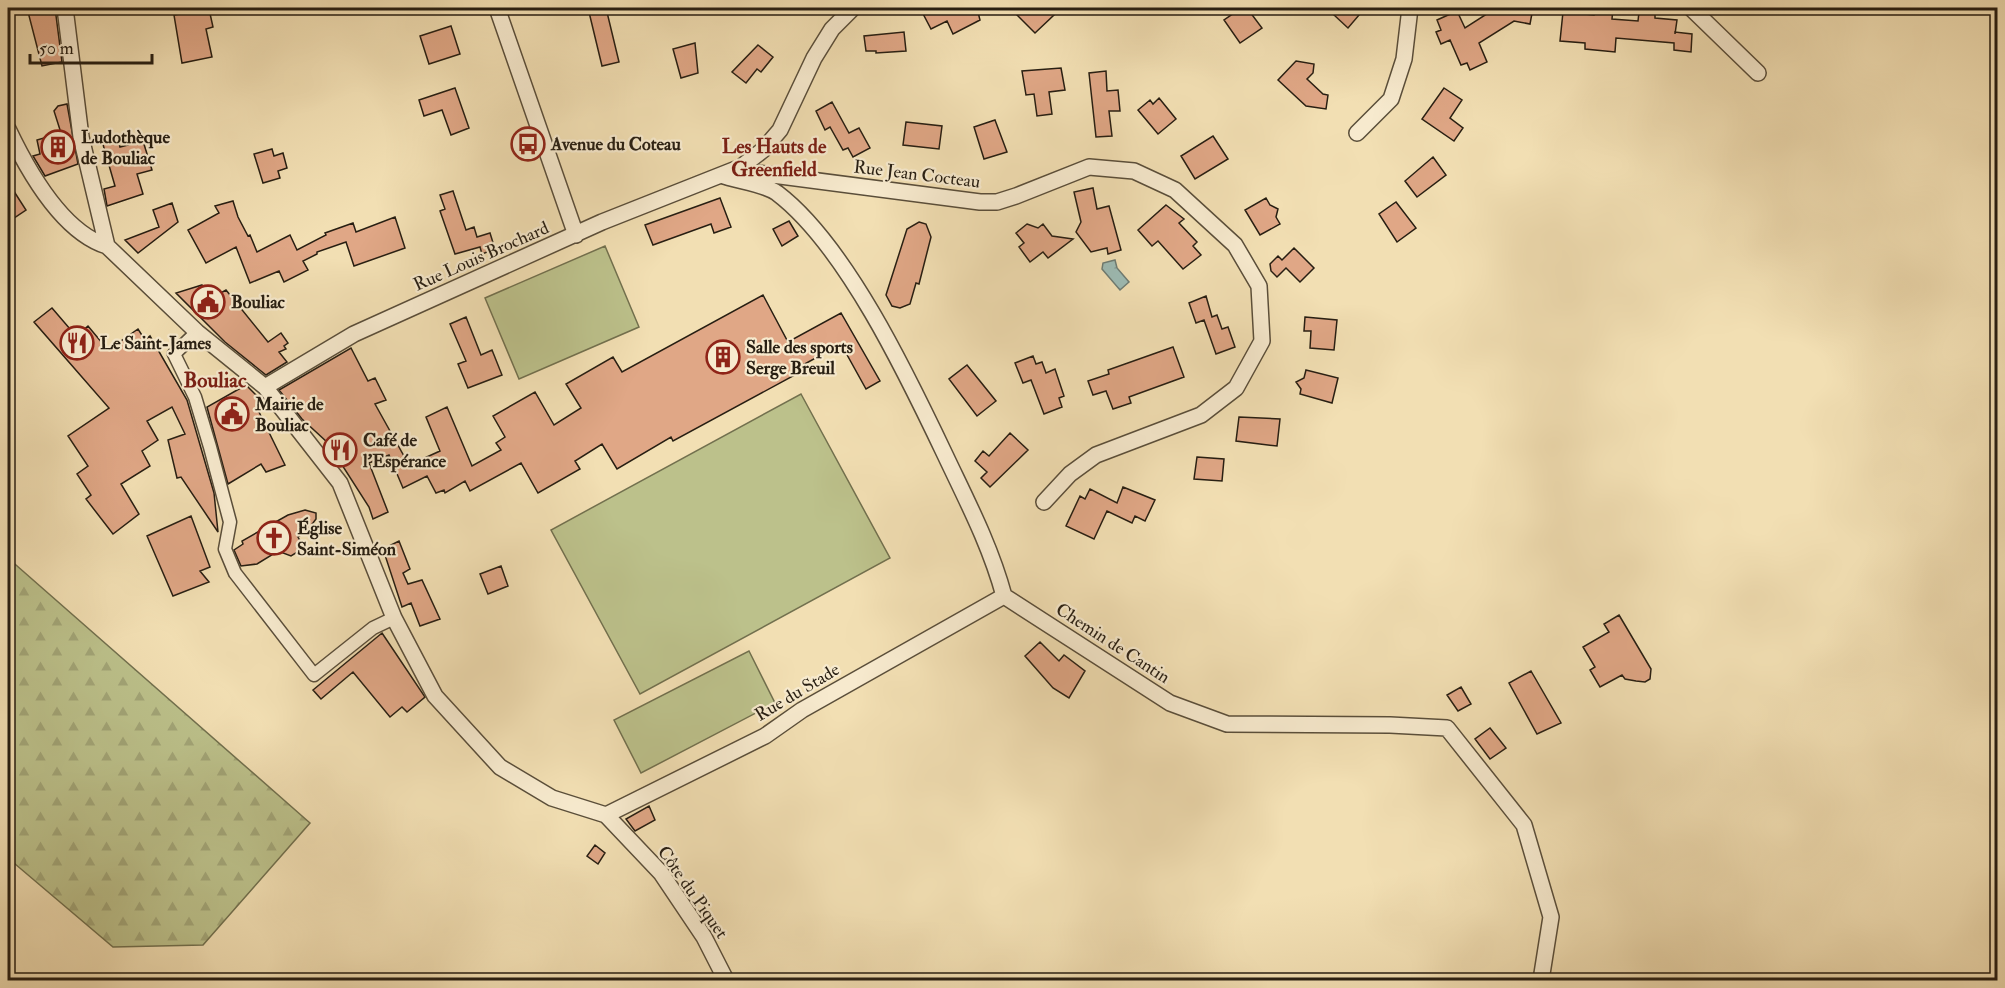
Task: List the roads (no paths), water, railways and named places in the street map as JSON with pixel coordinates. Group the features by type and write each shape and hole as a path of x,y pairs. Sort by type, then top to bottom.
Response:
{"street":[{"path":"65,8 81,137 107,246"},
{"path":"497,8 576,235"},
{"path":"721,175 741,167 763,150 780,130 814,58 832,29 853,8"},
{"path":"1357,133 1391,99 1404,59 1410,8"},
{"path":"1691,8 1758,73"},
{"path":"8,129 33,177 70,223 91,241 107,246 196,332 265,387 340,483 394,618 435,696 500,767 552,798 606,814"},
{"name":"Rue Jean Cocteau","path":"721,175 749,172 980,202 997,202 1089,167 1134,171 1175,190 1235,245 1259,286 1262,341 1236,388 1200,416 1096,455 1070,474 1044,502"},
{"path":"721,175 773,191 787,201 802,215 851,280 920,403 992,553 1004,596"},
{"name":"Rue Louis Brochard","path":"265,387 354,334 576,235 721,175"},
{"path":"196,332 174,354 195,397 230,522 225,549 235,573 314,675 373,628 394,618"},
{"name":"Rue du Stade","path":"606,814 765,736 802,710 1004,596"},
{"name":"Chemin de Cantin","path":"1004,596 1170,703 1227,724 1447,728 1524,825 1551,917 1541,981"},
{"name":"Côte du Piquet","path":"606,814 660,873 704,937 726,981"}],"water":[{"path":"1115,260 1117,268 1129,282 1120,290 1102,269 1103,263"}],"place":[{"name":"Avenue du Coteau","path":"528,144"},
{"name":"Ludothèque de Bouliac","path":"58,147"},
{"name":"Bouliac","path":"208,302"},
{"name":"Le Saint-James","path":"77,343"},
{"name":"Salle des sports Serge Breuil","path":"723,357"},
{"name":"Mairie de Bouliac","path":"232,414"},
{"name":"Café de l'Espérance","path":"340,450"},
{"name":"Église Saint-Siméon","path":"274,538"}],"district":[{"name":"Les Hauts de Greenfield","path":"774,158"},
{"name":"Bouliac","path":"215,380"}]}
